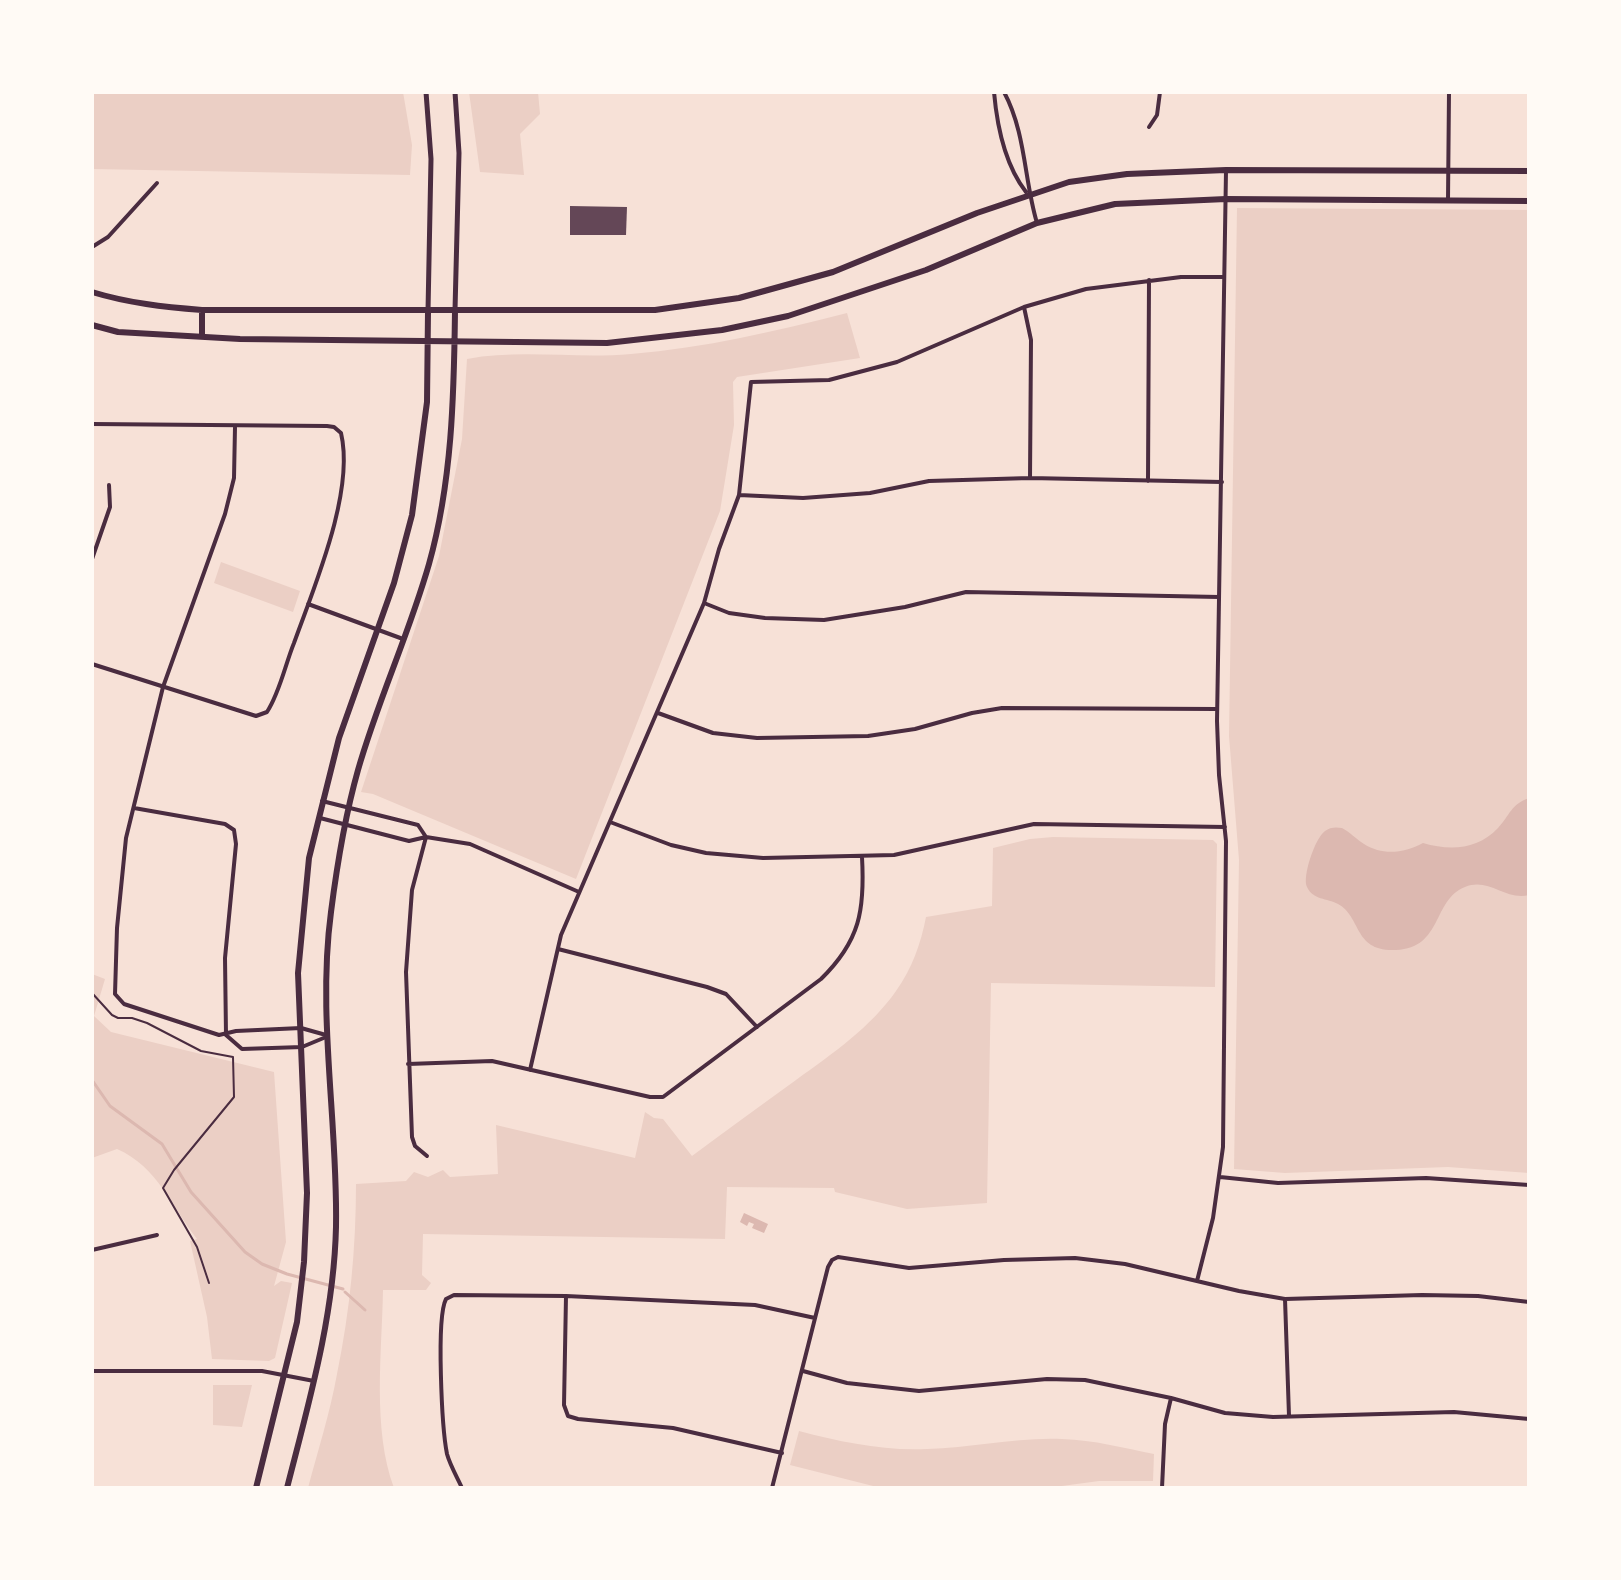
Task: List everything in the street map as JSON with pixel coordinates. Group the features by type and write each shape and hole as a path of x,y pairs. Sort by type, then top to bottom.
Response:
{"main road":[{"path":"92,292 143,304 202,310 655,310 739,298 833,272 977,213 1069,182 1112,176 1226,170 1529,171"},
{"path":"92,325 118,332 202,337 607,343 735,327 788,316 926,270 1037,223 1115,204 1226,199 1529,201"},
{"path":"202,310 202,337"},
{"path":"287,1488 314,1381 328,1310 336,1241 328,1036 328,939 358,770 429,563 439,517 454,398 455,311"},
{"path":"256,1488 299,1307 307,1193 298,973 309,858 339,738 394,583 412,515 427,402 428,312"}],"street":[{"path":"426,92 431,159 428,312"},
{"path":"455,92 459,153 455,311"},
{"path":"994,92 996,115 1014,177 1028,195"},
{"path":"1004,92 1013,109 1028,171 1028,195 1037,223"},
{"path":"1149,127 1157,115 1160,92"},
{"path":"1448,200 1449,92"},
{"path":"1197,1281 1220,1177 1226,1002 1225,827 1218,764 1217,709 1226,170"},
{"path":"92,247 108,237 157,183"},
{"path":"530,1070 558,949 579,892 704,603 739,495 751,382 829,380 897,362 1024,307 1086,289 1149,280 1224,277"},
{"path":"1148,481 1149,280"},
{"path":"1024,307 1031,340 1030,478"},
{"path":"92,424 327,426 341,433 341,490 333,531 271,706 264,715 256,716 92,664"},
{"path":"235,427 234,478 225,514 163,687 126,838 115,986 118,1000 124,1004 208,1033 226,1035 236,1031 301,1028 328,1036"},
{"path":"739,495 803,498 870,493 929,481 1030,478 1222,482"},
{"path":"92,559 110,507 109,485"},
{"path":"704,603 741,615 824,620 905,607 966,592 1219,597"},
{"path":"307,604 403,639"},
{"path":"658,713 713,733 757,738 868,736 915,729 1002,708 1217,709"},
{"path":"322,801 418,825 426,837 412,890 406,972 412,1137 415,1146 427,1156"},
{"path":"133,808 225,824 234,830 236,844 225,958 226,1035 242,1049 302,1047 328,1036"},
{"path":"318,818 409,841 426,837 470,844 579,892"},
{"path":"610,822 663,843 706,853 763,858 862,857 920,851 1034,824 1225,827"},
{"path":"408,1064 487,1061 659,1098 821,979 835,965 848,946 861,914 862,857"},
{"path":"558,949 726,994 757,1027"},
{"path":"1220,1177 1278,1183 1426,1178 1529,1185"},
{"path":"92,1250 157,1235"},
{"path":"772,1488 832,1260 844,1257 909,1268 1075,1258 1125,1264 1285,1299 1422,1295 1478,1296 1529,1302"},
{"path":"462,1488 447,1455 445,1426 442,1314 446,1299 454,1295 566,1296 755,1305 816,1318"},
{"path":"566,1296 564,1405 568,1416 673,1428 782,1453"},
{"path":"1285,1299 1289,1416"},
{"path":"92,1371 262,1371 314,1381"},
{"path":"803,1371 847,1383 919,1391 1047,1379 1072,1380 1112,1385 1225,1413 1289,1416 1454,1412 1529,1419"},
{"path":"1162,1488 1165,1424 1171,1398"}],"path":[{"path":"92,993 112,1015 147,1023 201,1051 233,1057 234,1097 163,1188 197,1247 209,1283"}],"shaded area":[{"path":"92,92 403,92 412,145 410,175 92,169"},
{"path":"469,92 538,92 540,114 520,134 524,175 480,172"},
{"path":"1237,208 1529,210 1529,1173 1448,1167 1285,1173 1234,1169 1239,860 1229,736"},
{"path":"847,313 860,358 737,377 733,382 734,425 720,511 576,879 373,794 361,792 439,556 462,439 467,359 508,355 610,355 686,348"},
{"path":"221,562 300,591 293,612 214,583"},
{"path":"1529,798 1529,895 1512,895 1482,885 1465,887 1454,893 1447,902 1430,933 1411,947 1396,950 1372,945 1365,940 1346,910 1317,897 1307,887 1306,875 1314,849 1321,835 1329,829 1342,828 1371,848 1386,852 1401,851 1423,843 1463,847 1490,835 1514,807"},
{"path":"1053,837 1213,840 1217,844 1215,987 991,983 987,1203 907,1209 835,1192 834,1188 727,1187 725,1239 423,1234 422,1275 431,1283 426,1290 383,1290 381,1416 387,1465 394,1488 308,1488 331,1403 349,1303 356,1184 406,1181 414,1172 428,1177 443,1170 450,1177 498,1174 496,1125 635,1158 645,1112 663,1119 692,1156 837,1050 875,1016 907,974 919,946 926,917 992,906 993,848"},
{"path":"92,974 105,979 94,1016 111,1032 274,1072 286,1242 274,1286 281,1281 292,1283 275,1358 269,1361 212,1359 207,1317 190,1241 197,1239 163,1188 143,1166 117,1149 92,1158"},
{"path":"744,1213 768,1224 764,1233 752,1228 754,1224 749,1222 747,1226 740,1222"},
{"path":"213,1385 252,1385 242,1427 213,1425"},
{"path":"799,1431 894,1449 1028,1440 1086,1441 1154,1454 1153,1481 1099,1481 1047,1488 881,1488 790,1465"}],"building":[{"path":"570,206 627,207 626,235 570,235"}],"waterway":[{"path":"92,1080 110,1106 162,1144 191,1192 245,1252 262,1264 287,1274 343,1289"},
{"path":"345,1292 365,1310"}]}
